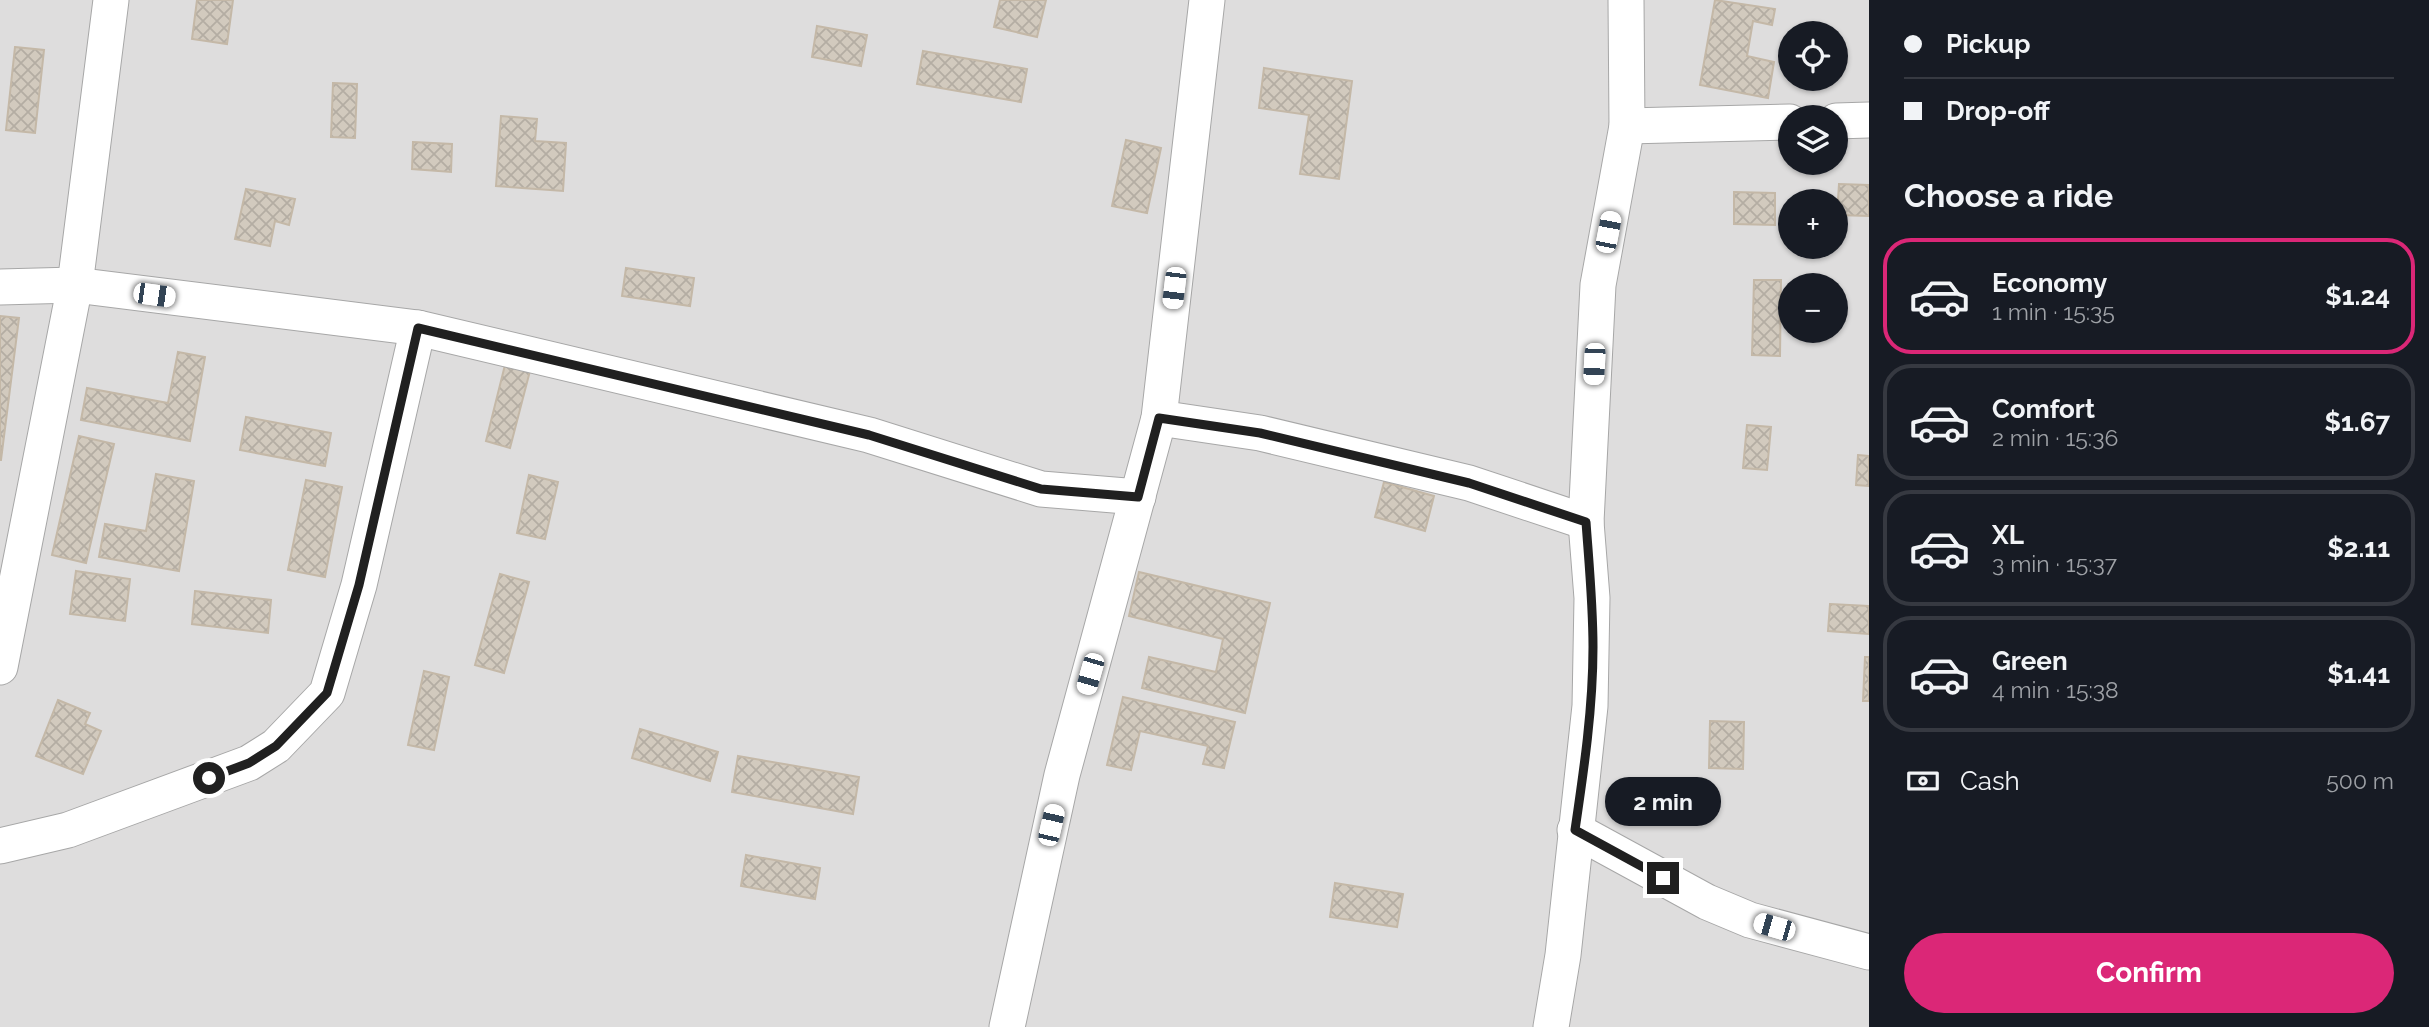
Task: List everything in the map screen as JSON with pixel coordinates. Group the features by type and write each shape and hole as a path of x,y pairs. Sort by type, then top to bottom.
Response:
{"street":[{"path":"0,667 75,285 110,0"},
{"path":"1007,1027 1062,775 1159,418 1207,0"},
{"path":"1551,1027 1563,955 1575,830 1586,758 1593,650 1586,522 1598,285 1627,126 1626,0"},
{"path":"1848,121 1869,120"},
{"path":"1627,126 1778,122"},
{"path":"0,287 75,285 418,328 869,435 1041,489 1138,497"},
{"path":"0,846 68,830 249,763 276,746 327,693 359,585 418,328"},
{"path":"1159,418 1260,433 1469,483 1586,522"},
{"path":"1575,830 1707,902 1739,916 1869,952"}],"shaded area":[{"path":"0,0 1869,0 1869,1027 0,1027"}],"building":[{"path":"197,0 233,0 227,44 192,39"},
{"path":"1000,0 1046,0 1037,37 994,27"},
{"path":"1715,0 1775,9 1772,25 1753,21 1747,56 1774,62 1768,98 1700,85"},
{"path":"817,26 867,35 861,66 812,57"},
{"path":"15,47 44,50 35,133 6,130"},
{"path":"923,51 1027,69 1021,102 917,84"},
{"path":"1264,68 1352,81 1339,179 1300,174 1309,115 1259,108"},
{"path":"333,83 357,84 355,138 331,137"},
{"path":"501,116 537,119 535,141 566,143 563,191 496,186"},
{"path":"1126,140 1161,148 1147,213 1112,206"},
{"path":"413,142 452,144 451,172 412,169"},
{"path":"1839,184 1869,185 1869,216 1848,215 1848,189 1839,189"},
{"path":"246,189 295,199 289,225 275,221 270,246 235,239"},
{"path":"1734,192 1775,193 1775,225 1734,224"},
{"path":"626,268 694,278 690,306 622,296"},
{"path":"1754,280 1778,280 1780,356 1752,355"},
{"path":"0,316 19,318 1,460 0,460"},
{"path":"178,352 205,357 190,441 81,420 87,388 168,403"},
{"path":"506,361 531,367 510,448 486,441"},
{"path":"246,417 331,433 325,466 240,450"},
{"path":"1747,425 1771,427 1767,470 1743,468"},
{"path":"79,436 114,444 86,563 52,555"},
{"path":"1858,455 1869,456 1869,486 1856,485"},
{"path":"156,474 194,481 179,571 99,557 105,524 146,531"},
{"path":"529,475 558,482 545,539 517,533"},
{"path":"306,480 342,487 325,577 288,570"},
{"path":"1384,482 1434,496 1425,531 1375,517"},
{"path":"76,571 130,579 125,621 70,614"},
{"path":"1139,572 1270,603 1245,713 1142,688 1149,657 1216,672 1223,639 1129,616"},
{"path":"500,574 529,582 504,673 475,665"},
{"path":"195,591 271,600 268,633 192,624"},
{"path":"1830,604 1869,606 1869,634 1828,631"},
{"path":"1865,657 1869,657 1869,701 1863,701"},
{"path":"424,671 449,677 434,750 408,745"},
{"path":"1123,697 1235,722 1224,768 1203,764 1208,746 1140,731 1131,770 1107,765"},
{"path":"58,700 90,713 85,724 101,731 83,774 36,756"},
{"path":"1710,721 1744,722 1743,769 1709,768"},
{"path":"640,729 718,752 710,781 632,758"},
{"path":"738,756 859,777 853,814 732,792"},
{"path":"746,855 820,868 815,899 741,886"},
{"path":"1335,883 1403,894 1397,927 1330,917"}],"route":[{"path":"209,778 249,763 276,746 327,693 359,585 418,328 869,435 1041,489 1138,497 1159,418 1260,433 1469,483 1586,522 1593,650 1586,758 1575,830 1663,878"}]}
